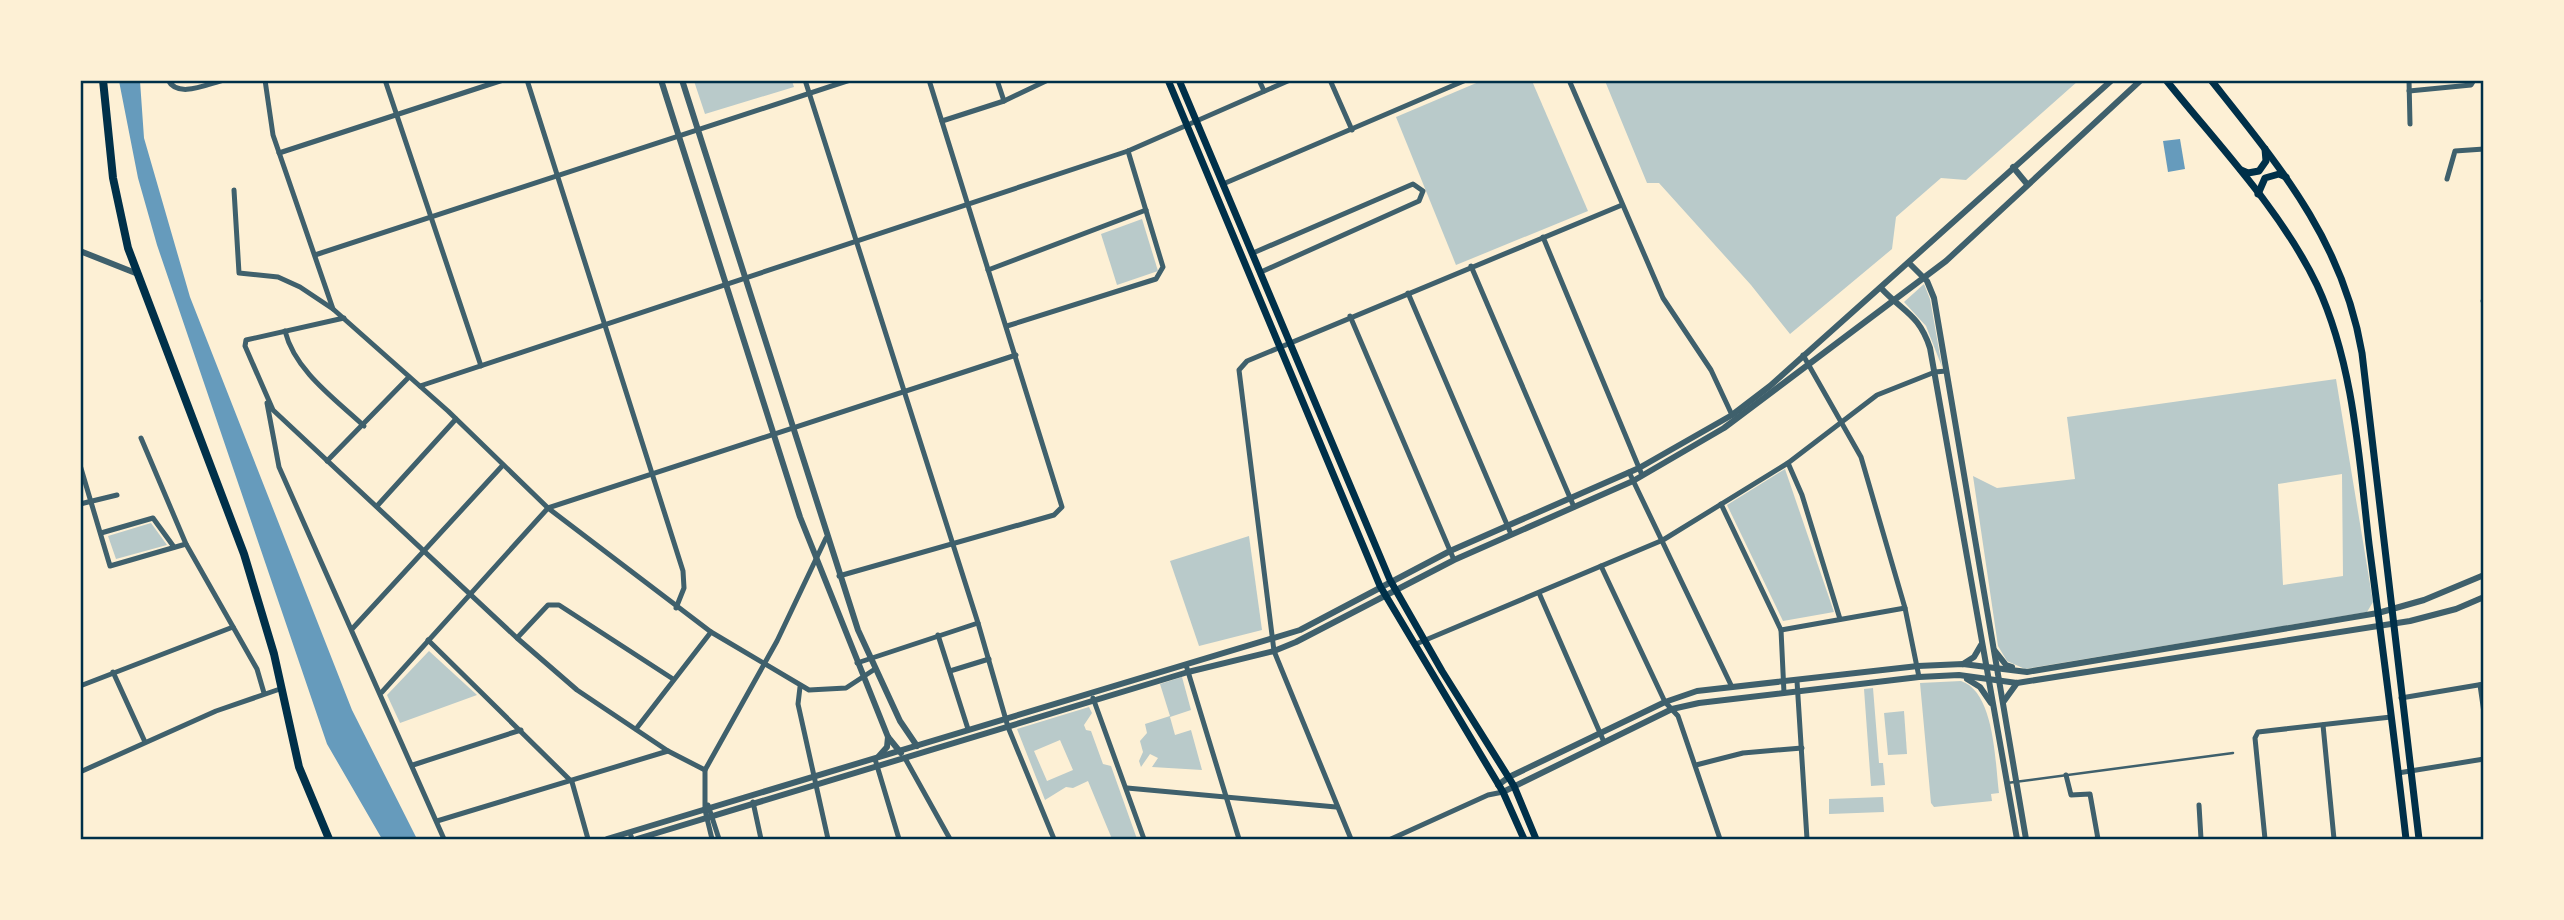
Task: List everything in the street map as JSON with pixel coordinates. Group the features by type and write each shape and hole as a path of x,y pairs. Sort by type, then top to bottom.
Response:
{"main road":[{"path":"103,80 118,207 138,274 244,554 274,654 280,690 302,776 329,839"},
{"path":"1168,80 1380,586 1501,789 1524,839"},
{"path":"1179,80 1390,580 1514,786 1536,839"},
{"path":"2166,80 2258,195 2308,267 2327,308 2340,352 2359,457 2406,839"},
{"path":"2211,80 2266,149 2322,233 2353,307 2362,354 2419,839"},
{"path":"2237,168 2248,173 2259,171 2266,161 2266,149"},
{"path":"2258,195 2265,178 2279,174 2286,177"},
{"path":"2359,457 2372,455"}],"street":[{"path":"169,80 173,87 180,90 223,80"},
{"path":"265,80 279,153 333,309"},
{"path":"385,80 429,218 481,366"},
{"path":"279,153 503,80"},
{"path":"527,80 685,579 677,608"},
{"path":"661,80 725,285 817,561 888,737 906,760 950,839"},
{"path":"682,80 839,576 869,659 916,746"},
{"path":"805,80 953,543 1009,729 1054,839"},
{"path":"315,255 850,80"},
{"path":"839,576 1054,515 1060,511 1062,499 929,80"},
{"path":"997,80 1004,101"},
{"path":"942,121 1004,101 1048,80"},
{"path":"1259,80 1264,91"},
{"path":"420,386 1128,151 1290,80"},
{"path":"1331,80 1352,130"},
{"path":"1223,184 1466,80"},
{"path":"1569,80 1663,298 1711,370 1732,415"},
{"path":"709,813 816,787 1094,703 1273,639 1321,619 1390,580 1450,551 1639,468 1732,415 1770,386 2112,80"},
{"path":"607,839 633,837 709,813 751,796 1091,692 1187,668 1274,651 1454,560 1633,481 1724,428 1946,261 2141,80"},
{"path":"2409,80 2410,124"},
{"path":"2409,91 2462,88 2471,85 2474,80"},
{"path":"2447,179 2455,151 2483,149"},
{"path":"1007,326 1159,277 1163,267 1128,151"},
{"path":"2013,167 2027,184"},
{"path":"1253,253 1413,184 1423,191 1419,201 1261,272"},
{"path":"233,190 237,266 240,274 278,277 300,287 333,309 456,419 548,508 677,608 800,687 818,692 836,691 856,684 875,669"},
{"path":"1351,839 1274,651 1240,377 1243,363 1350,316 1622,205"},
{"path":"988,270 1146,210"},
{"path":"1543,237 1642,475"},
{"path":"80,251 138,274"},
{"path":"1909,263 1924,278 1934,299 2026,839"},
{"path":"1471,266 1574,507"},
{"path":"1881,288 1893,302 1915,317 1927,338 2017,839"},
{"path":"1408,293 1511,534"},
{"path":"1350,316 1454,560"},
{"path":"344,318 244,342 267,403 279,467 382,692 444,839"},
{"path":"285,331 288,343 306,371 364,426"},
{"path":"382,692 548,508 1016,355"},
{"path":"1803,355 1861,457 1905,608 1920,677"},
{"path":"1416,643 1663,540 1788,463 1877,395 1946,370"},
{"path":"327,461 409,377"},
{"path":"267,403 517,638 578,690 667,751 705,770"},
{"path":"377,506 456,419"},
{"path":"141,438 186,544 257,669 264,693"},
{"path":"1788,463 1809,516 1840,619"},
{"path":"353,628 503,464"},
{"path":"80,465 110,566 186,544"},
{"path":"1629,472 1731,685"},
{"path":"80,504 117,495"},
{"path":"1721,504 1781,630 1784,693"},
{"path":"101,533 153,518 174,547"},
{"path":"719,839 704,800 705,770 765,663 826,538"},
{"path":"1601,566 1665,702 1672,709 1696,765 1720,839"},
{"path":"1501,789 1508,777 1665,702 1731,685 1963,664 2028,672 2378,614 2483,575"},
{"path":"1539,593 1604,742"},
{"path":"1391,839 1488,794 1514,786 1672,709 1718,700 1920,677 1959,675 2017,683 2432,617 2483,597"},
{"path":"517,638 548,605 559,605 673,680"},
{"path":"1781,630 1905,608"},
{"path":"857,663 978,623"},
{"path":"80,686 233,627"},
{"path":"636,729 711,632"},
{"path":"938,635 968,729"},
{"path":"1963,664 1974,657 1982,639"},
{"path":"428,640 572,782 588,839"},
{"path":"1993,646 2006,665 2028,672"},
{"path":"950,671 989,659"},
{"path":"1187,668 1239,839"},
{"path":"113,672 145,742"},
{"path":"1959,675 1980,687 1993,709"},
{"path":"1797,681 1807,839"},
{"path":"2004,710 2005,696 2017,683"},
{"path":"2402,698 2482,685 2483,713"},
{"path":"800,687 798,704 828,839"},
{"path":"80,772 264,693 280,690"},
{"path":"1091,692 1144,839"},
{"path":"2265,839 2255,738 2258,732 2391,717"},
{"path":"2323,725 2334,839"},
{"path":"413,765 521,730"},
{"path":"875,759 883,752 888,737"},
{"path":"1696,765 1743,753 1802,748"},
{"path":"437,821 667,751"},
{"path":"875,759 899,839"},
{"path":"2398,773 2483,760"},
{"path":"2066,775 2069,794 2090,794 2098,839"},
{"path":"1126,788 1336,807"},
{"path":"751,796 761,839"},
{"path":"2199,805 2201,839"},
{"path":"709,813 712,839"}],"lane":[{"path":"2007,783 2233,753"},
{"path":"2085,839 2098,839"}],"shaded area":[{"path":"694,81 792,81 794,87 705,114"},
{"path":"1481,81 1532,81 1588,211 1456,265 1396,117"},
{"path":"1605,81 2078,81 1966,180 1941,178 1896,217 1892,249 1790,334 1751,285 1659,183 1647,183"},
{"path":"1142,219 1158,271 1117,285 1101,234"},
{"path":"1924,284 1930,299 1942,367 1926,326 1904,302"},
{"path":"2336,379 2373,602 2367,612 2025,669 2007,661 1998,646 1973,476 1997,488 2075,479 2067,417","holes":["2342,474 2343,576 2283,585 2278,484"]},
{"path":"1785,469 1834,612 1783,621 1727,505"},
{"path":"151,523 167,545 116,559 108,536"},
{"path":"1249,536 1262,630 1199,646 1170,561"},
{"path":"429,651 477,695 400,723 387,695"},
{"path":"1182,677 1191,710 1170,717 1175,735 1191,730 1202,770 1152,767 1158,758 1150,754 1141,767 1139,761 1143,752 1140,741 1147,733 1145,724 1170,716 1160,684"},
{"path":"1961,681 1972,688 1981,699 1987,713 1999,793 1991,794 1992,801 1934,807 1931,803 1920,683"},
{"path":"1873,688 1879,763 1883,763 1885,785 1871,786 1864,689"},
{"path":"1089,707 1092,713 1084,725 1086,730 1091,731 1103,764 1111,766 1137,839 1112,839 1088,781 1073,788 1066,787 1045,800 1017,729","holes":["1060,740 1073,770 1047,781 1034,751"]},
{"path":"1904,711 1907,754 1888,755 1884,713"},
{"path":"1883,797 1884,812 1829,814 1829,799"}],"water":[{"path":"119,81 140,81 144,138 190,297 352,710 417,839 382,839 327,744 157,245 138,178"},
{"path":"2180,139 2185,169 2168,172 2163,141"}]}
